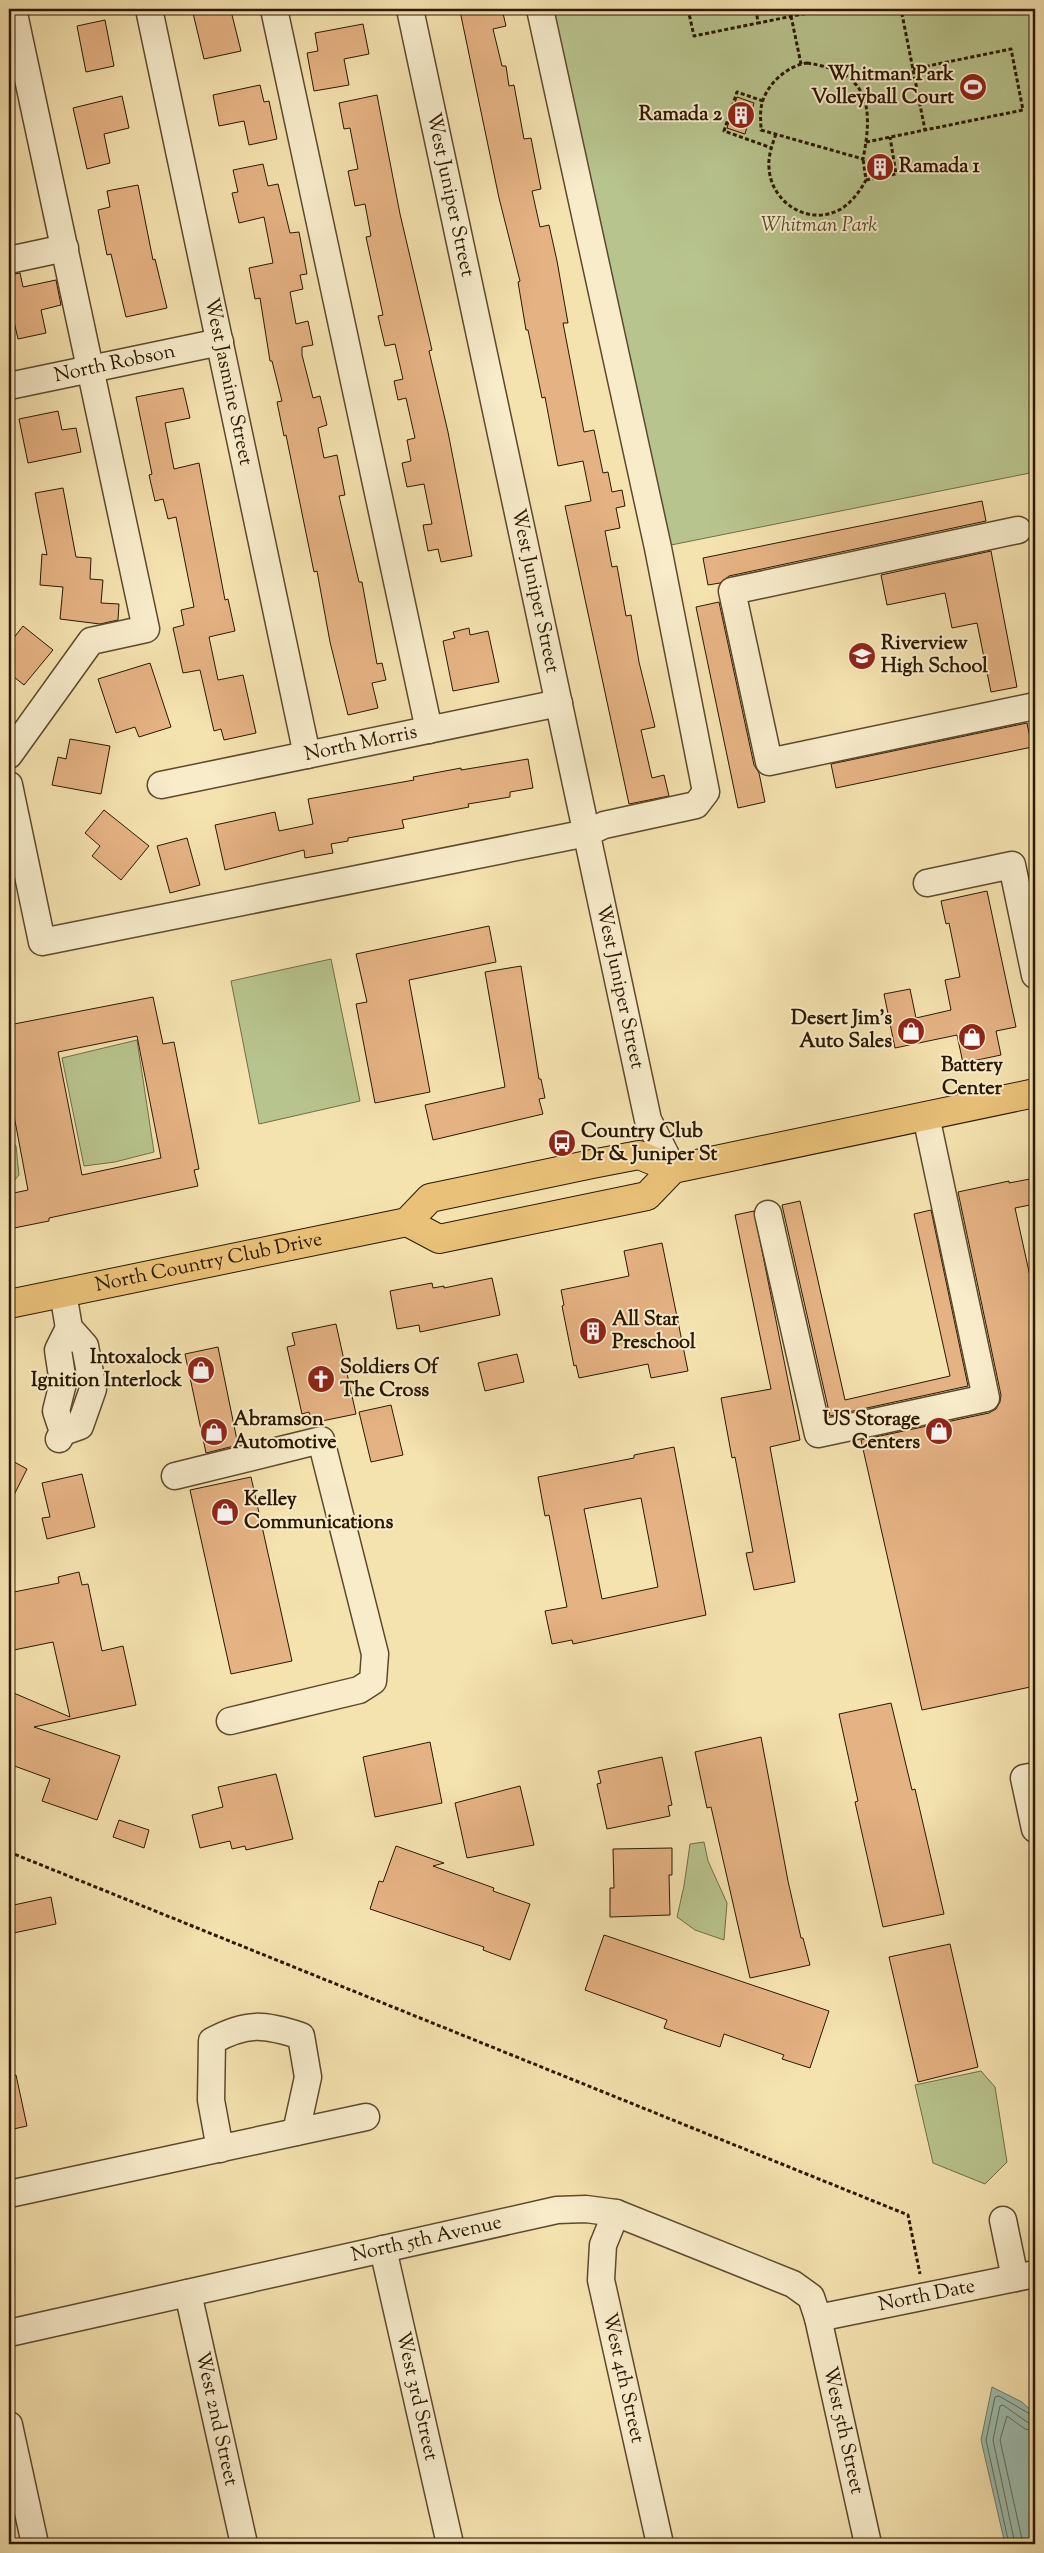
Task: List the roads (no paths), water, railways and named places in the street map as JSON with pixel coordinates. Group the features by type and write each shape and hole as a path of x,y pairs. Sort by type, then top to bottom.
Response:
{"main road":[{"path":"673,1169 648,1196 439,1239 407,1222 430,1198 592,1164 640,1155 673,1169 1035,1093"},
{"name":"North Country Club Drive","path":"9,1304 407,1222"}],"street":[{"path":"9,755 91,641 146,629 13,9"},
{"name":"West Jasmine Street","path":"149,9 308,755"},
{"path":"274,9 428,730"},
{"name":"West Juniper Street","path":"410,9 648,1120 673,1169"},
{"path":"9,786 42,942 587,833 604,825 696,805 706,792 658,548 540,9"},
{"path":"9,260 64,248"},
{"name":"North Robson","path":"9,386 220,342"},
{"path":"1018,530 732,591 769,762 1035,706"},
{"name":"North Morris","path":"162,785 559,702"},
{"path":"927,883 1012,865 1035,975"},
{"path":"768,1214 818,1434 986,1398 926,1116"},
{"path":"61,1436 56,1411 63,1383 58,1350 69,1328 63,1293"},
{"path":"176,1476 321,1440 375,1654 374,1681 359,1690 230,1721"},
{"path":"1035,1776 1024,1778 1035,1829"},
{"path":"220,2149 211,2100 212,2041 235,2028 272,2027 301,2036 308,2077 296,2132"},
{"path":"9,2194 366,2117"},
{"name":"North 5th Avenue","path":"9,2333 558,2210 586,2209 616,2213 793,2284 811,2297 818,2318"},
{"name":"West 4th Street","path":"616,2213 603,2245 601,2280 660,2544"},
{"path":"1002,2220 1025,2276"},
{"name":"West 3rd Street","path":"383,2249 450,2544"},
{"name":"North Date","path":"818,2318 1025,2276"},
{"name":"West 2nd Street","path":"188,2293 244,2544"},
{"name":"West 5th Street","path":"818,2318 868,2544"},
{"path":"9,2425 35,2544"}],"water":[{"path":"992,2387 1022,2402 1035,2414 1035,2544 1005,2544 981,2440"}],"place":[{"name":"Whitman Park Volleyball Court","path":"973,87"},
{"name":"Ramada 2","path":"741,115"},
{"name":"Ramada 1","path":"880,167"},
{"name":"Riverview High School","path":"862,656"},
{"name":"Desert Jim's Auto Sales","path":"911,1031"},
{"name":"Battery Center","path":"972,1037"},
{"name":"Country Club Dr & Juniper St","path":"562,1143"},
{"name":"All Star Preschool","path":"593,1331"},
{"name":"Intoxalock Ignition Interlock","path":"201,1370"},
{"name":"Soldiers Of The Cross","path":"321,1379"},
{"name":"US Storage Centers","path":"939,1431"},
{"name":"Abramson Automotive","path":"214,1432"},
{"name":"Kelley Communications","path":"225,1512"}],"park label":[{"name":"Whitman Park","path":"819,226"}]}
